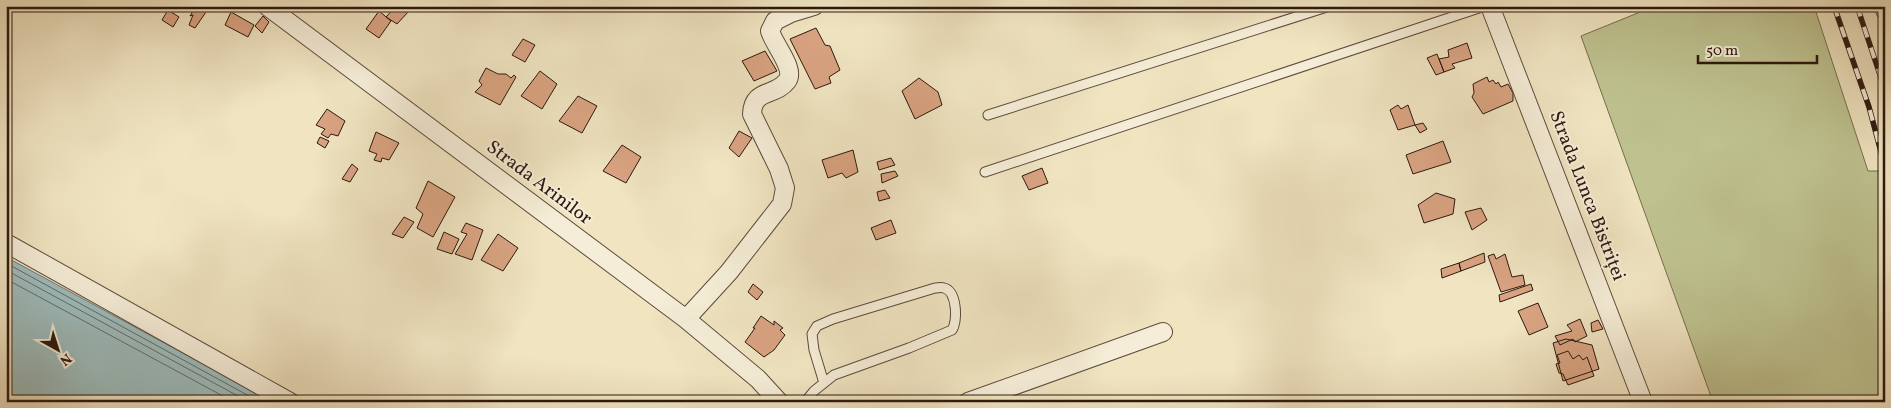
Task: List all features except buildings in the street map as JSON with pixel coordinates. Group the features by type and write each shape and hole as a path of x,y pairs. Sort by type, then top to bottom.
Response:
{"street":[{"name":"Strada Arinilor","path":"267,6 686,319 758,379 779,402"},
{"path":"686,319 729,272 782,204 785,188 779,169 752,114 752,104 758,97 787,82 789,75 788,65 772,38 770,31 775,21 791,13 814,6"},
{"name":"Strada Lunca Bistriței","path":"1490,6 1643,402"},
{"path":"1884,6 1885,10"},
{"path":"6,243 290,402"},
{"path":"968,402 1163,332"}],"lane":[{"path":"988,116 1330,6"},
{"path":"984,172 1485,6"},
{"path":"805,402 814,391 824,383 834,375 952,330 955,325 956,314 949,291 944,288 935,288 833,319 817,326 812,334 814,350 824,383"}],"green space":[{"path":"1655,6 1814,6 1868,171 1885,171 1885,402 1713,402 1581,36"}],"water":[{"path":"6,257 270,402 15,402 6,397"}],"railway":[{"path":"1834,6 1869,107 1885,167"},
{"path":"1857,6 1885,90"}]}
